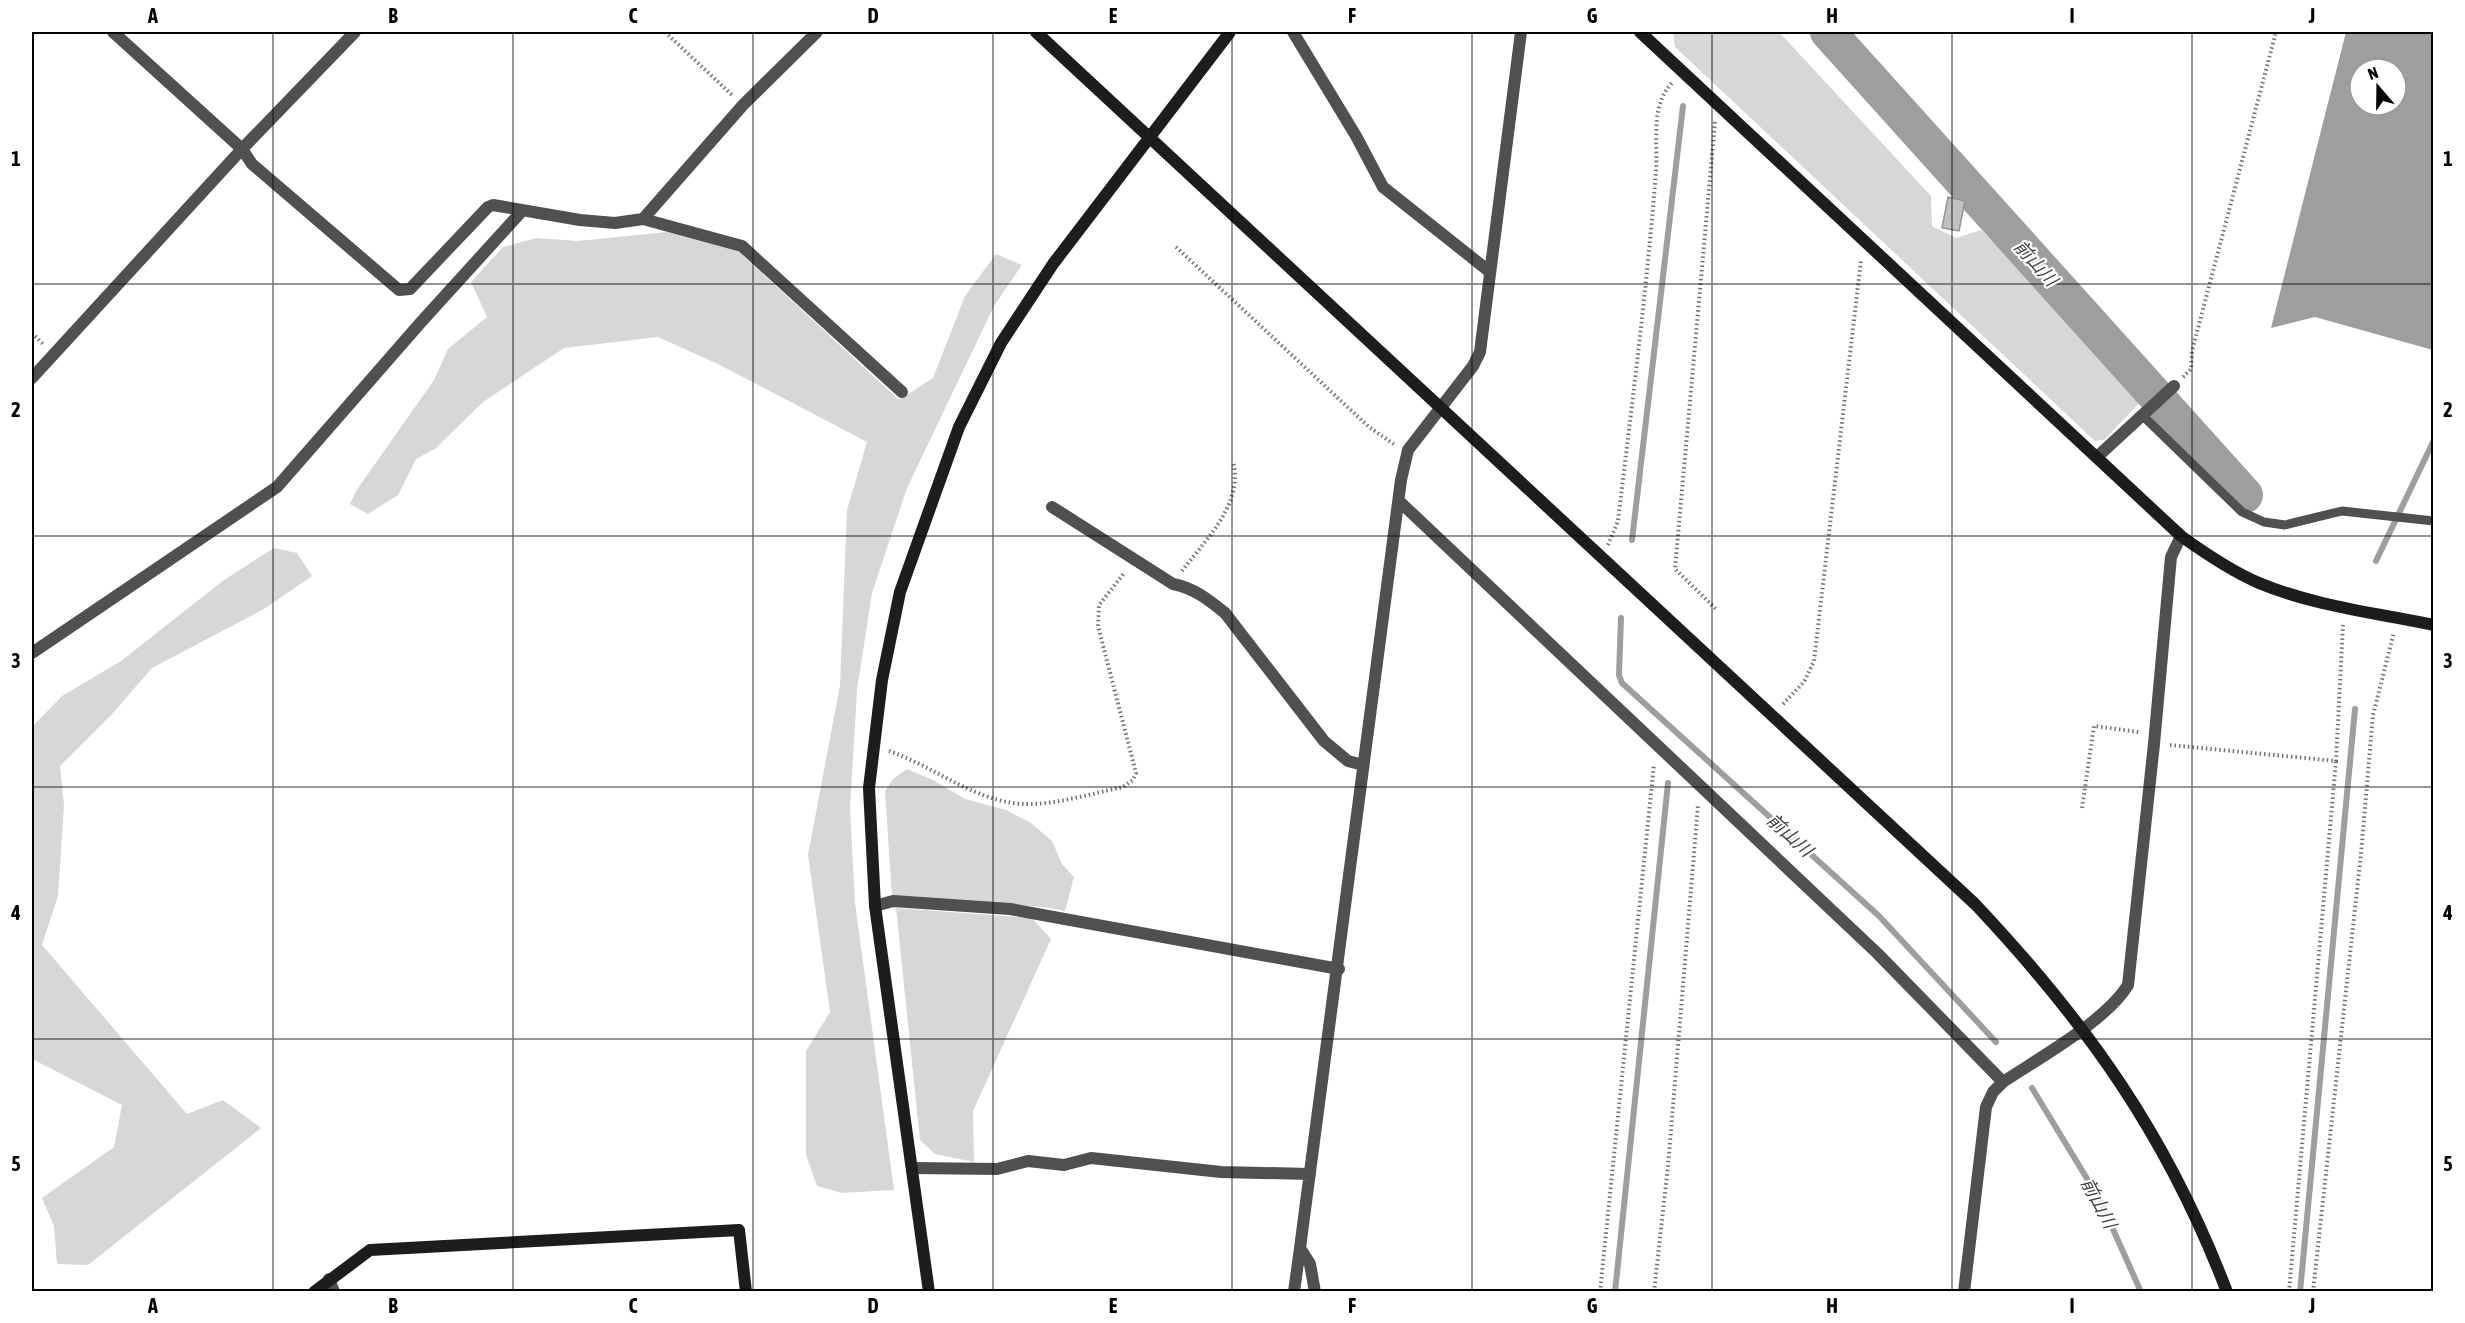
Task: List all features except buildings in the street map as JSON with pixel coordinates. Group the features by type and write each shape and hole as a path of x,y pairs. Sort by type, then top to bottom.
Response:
{"street":[{"path":"113,32 242,149 252,164 391,285 404,291 410,289 488,207 500,205 522,212 615,223 643,219 742,246 902,392"},
{"path":"32,378 242,149 355,32"},
{"path":"643,219 743,105 817,32"},
{"path":"1036,32 1975,904 2027,960 2122,1082 2160,1145 2196,1216 2227,1292"},
{"path":"929,1292 914,1168 875,906 868,788 882,680 900,592 959,427 1001,343 1053,264 1230,32"},
{"path":"1293,32 1383,187 1490,272"},
{"path":"1294,1292 1339,969 1363,765 1408,450 1442,407 1480,352 1521,32"},
{"path":"1640,32 2181,536 2217,562 2259,583 2300,598 2433,625"},
{"path":"32,652 277,487 422,321 522,212"},
{"path":"2097,457 2174,386"},
{"path":"1399,501 1877,953 2003,1082"},
{"path":"1052,507 1134,559 1210,601 1225,613 1324,741 1348,761 1363,765"},
{"path":"1964,1292 1986,1107 1993,1092 2003,1082 2082,1028 2120,998 2128,985 2154,739 2170,557 2181,536"},
{"path":"875,906 893,901 1011,909 1339,969"},
{"path":"914,1168 997,1169 1028,1161 1064,1165 1091,1158 1221,1172 1310,1174"},
{"path":"314,1292 370,1250 739,1230 746,1292"},
{"path":"1300,1248 1310,1264 1315,1292"},
{"path":"329,1279 334,1292"}],"lane":[{"path":"2146,410 2242,512 2264,522 2284,525 2342,511 2433,521"}],"path":[{"path":"665,32 743,105"},
{"path":"2174,386 2191,369 2192,351 2276,32"},
{"path":"1599,554 1610,543 1618,521 1650,248 1657,121 1667,88 1684,72"},
{"path":"1717,610 1675,569 1712,137 1716,120 1724,110"},
{"path":"1772,716 1804,682 1814,661 1858,271 1862,255 1871,246"},
{"path":"1176,247 1369,427 1390,444 1408,450"},
{"path":"1178,585 1181,573 1229,508 1235,478 1233,462"},
{"path":"873,748 893,752 987,797 1014,803 1044,802 1123,787 1133,780 1136,773 1098,626 1100,605 1134,559"},
{"path":"2289,1292 2336,761 2345,607"},
{"path":"2313,1292 2361,854 2373,715 2398,618"},
{"path":"2082,808 2094,726 2154,739 2336,761"},
{"path":"1600,1292 1655,756 1658,746"},
{"path":"1654,1292 1668,1166 1699,790 1702,787"}],"shaded area":[{"path":"1673,32 1779,32 1931,196 1932,226 1956,238 1981,230 2145,397 2104,440 2095,441 1675,47"},
{"path":"2346,32 2433,32 2433,350 2315,317 2271,328"},
{"path":"667,232 735,248 899,400 933,378 965,296 996,254 1022,265 994,306 907,488 872,593 857,690 850,809 855,903 894,1190 842,1193 817,1186 806,1155 806,1051 830,1012 808,855 840,685 847,510 867,442 718,364 658,337 564,348 483,402 435,449 416,459 398,495 368,514 350,504 356,491 434,380 448,349 487,317 471,282 503,247 536,238 578,241"},
{"path":"274,548 297,553 312,576 264,609 152,668 113,713 60,766 64,805 58,896 42,945 187,1114 223,1100 261,1128 88,1265 57,1264 54,1226 42,1198 114,1147 122,1105 32,1059 32,727 62,696 121,661 224,580"},
{"path":"907,769 933,780 965,799 1006,810 1031,823 1052,841 1062,864 1074,877 1065,911 1044,907 892,896 885,791 893,779"},
{"path":"896,908 1032,918 1051,939 973,1111 974,1162 935,1154 920,1140"}],"waterway":[{"name":"前山川","path":"1828,32 2245,495"},
{"name":"前山川","path":"1632,540 1683,106"},
{"path":"2376,561 2434,440"},
{"name":"前山川","path":"1621,618 1619,675 1622,683 1879,916 1996,1042"},
{"path":"2300,1292 2355,709"},
{"path":"1615,1292 1668,783"},
{"name":"前山川","path":"2032,1088 2100,1200 2141,1292"}]}
